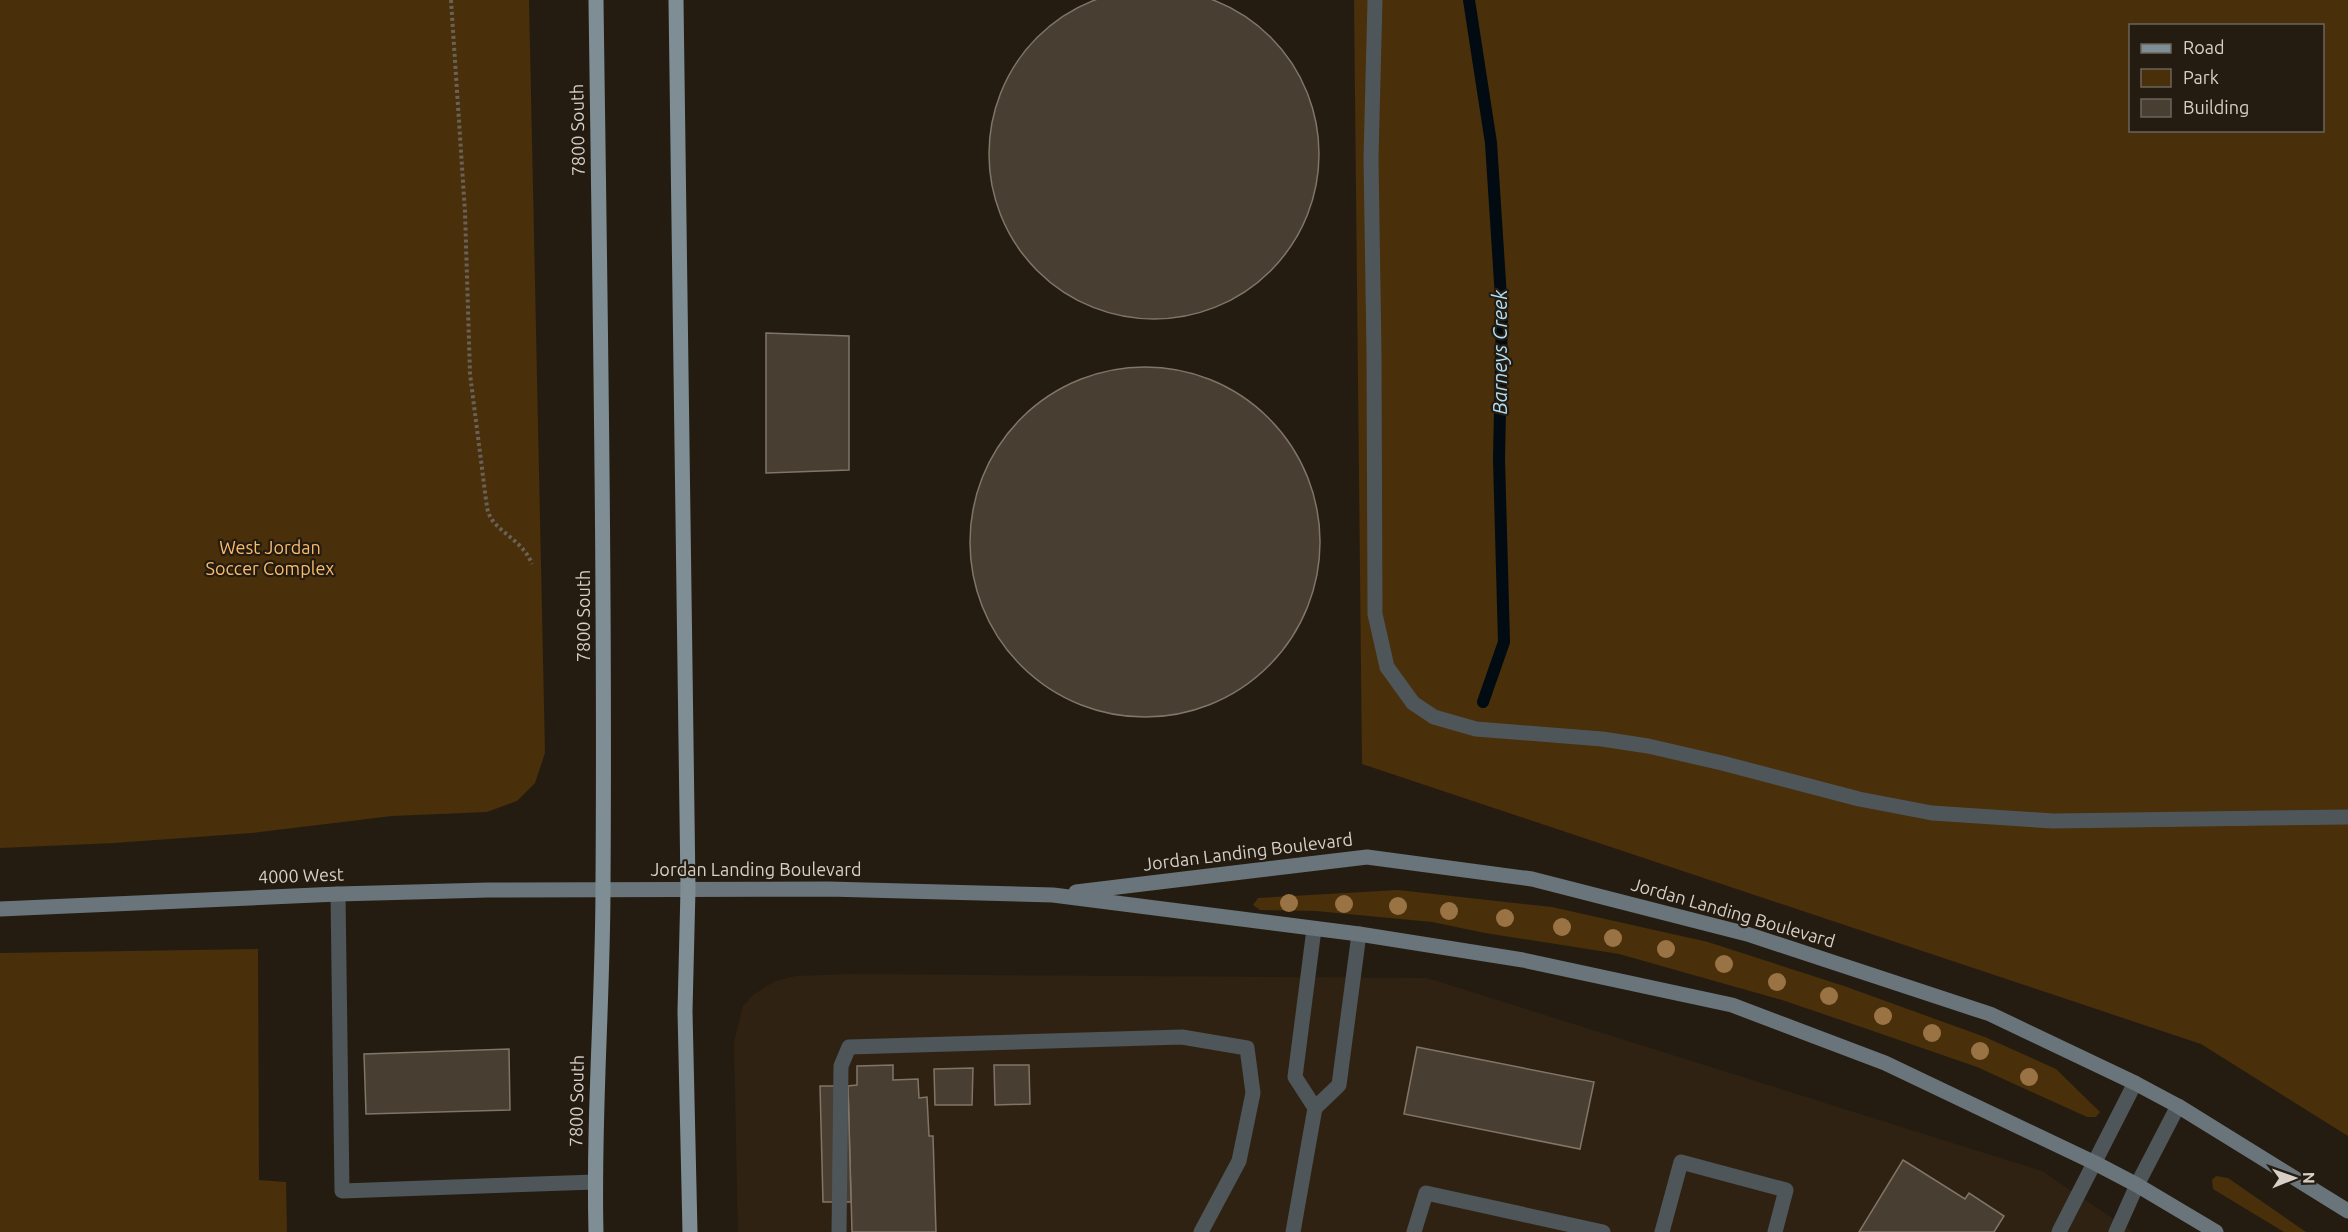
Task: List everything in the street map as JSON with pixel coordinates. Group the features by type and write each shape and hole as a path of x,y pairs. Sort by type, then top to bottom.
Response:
{"main road":[{"name":"7800 South","path":"596,0 603,524 603,890 595,1182 596,1232"},
{"path":"676,0 688,890 685,1011 690,1232"},
{"name":"Jordan Landing Boulevard","path":"1053,895 1367,857 1532,879 1747,934 1990,1014 2178,1106 2348,1211"},
{"name":"Jordan Landing Boulevard","path":"603,890 818,889 1053,895 1359,934 1523,960 1732,1005 1885,1064 2094,1162 2216,1232"},
{"name":"4000 West","path":"0,909 338,894 603,890"}],"street":[{"path":"1375,0 1371,158 1375,614 1387,667 1413,703 1434,717 1476,729 1602,739 1648,746 1859,799 1932,813 2053,821 2348,817"},
{"path":"338,894 342,1191 595,1182"},
{"path":"1314,929 1295,1077 1315,1108"},
{"path":"1293,1232 1315,1108 1339,1085 1359,934"},
{"path":"839,1232 841,1066 849,1047 1182,1037 1247,1048 1253,1093 1239,1161 1202,1232"},
{"path":"2059,1232 2135,1083"},
{"path":"2116,1232 2137,1185 2178,1106"},
{"path":"1662,1232 1681,1162 1786,1190 1775,1232"},
{"path":"1414,1232 1426,1193 1602,1232"}],"path":[{"path":"451,0 465,212 470,375 486,500 489,516 529,554 532,564"}],"shaded area":[{"path":"849,974 1427,978 2042,1171 2133,1232 738,1232 734,1042 743,1006 753,995 775,981 796,976"}],"green space":[{"name":"West Jordan Soccer Complex","path":"0,0 529,0 545,753 535,783 517,801 487,812 392,816 252,833 0,848"},
{"path":"1354,0 2348,0 2348,1136 2201,1044 1362,764"},
{"path":"1398,890 1552,907 1708,942 1844,986 1985,1037 2056,1069 2100,1112 2096,1117 2087,1117 1977,1067 1782,1000 1619,954 1485,933 1432,922 1316,911 1260,910 1253,905 1258,898"},
{"path":"258,949 259,1180 286,1182 287,1232 0,1232 0,953"},
{"path":"2216,1176 2228,1178 2306,1232 2284,1232 2213,1189 2212,1180"}],"building":[{"path":"1097,-1 1211,-1 1232,8 1259,26 1282,49 1291,62 1307,91 1318,138 1318,170 1312,202 1300,232 1282,259 1259,282 1232,300 1202,312 1170,318 1138,318 1106,312 1076,300 1049,282 1026,259 1008,232 996,202 990,170 992,122 1008,76 1026,49 1049,26 1076,8"},
{"path":"766,333 849,336 849,470 766,473"},
{"path":"1145,367 1179,370 1212,380 1242,397 1269,418 1290,445 1307,475 1317,508 1320,542 1317,576 1307,609 1290,639 1269,666 1242,687 1212,704 1179,714 1145,717 1111,714 1078,704 1048,687 1021,666 1000,639 983,609 973,576 970,542 973,508 983,475 1000,445 1021,418 1048,397 1078,380 1111,370"},
{"path":"1417,1047 1594,1082 1580,1149 1404,1114"},
{"path":"509,1049 510,1110 366,1114 364,1054"},
{"path":"893,1065 893,1080 918,1079 919,1098 927,1097 929,1136 933,1136 936,1232 852,1232 848,1086 857,1085 857,1066"},
{"path":"994,1065 1029,1065 1030,1104 995,1105"},
{"path":"973,1068 972,1105 935,1105 934,1069"},
{"path":"820,1086 848,1086 851,1202 823,1202"},
{"path":"1903,1160 1965,1199 1969,1193 2004,1216 1994,1232 1859,1232"}],"waterway":[{"name":"Barneys Creek","path":"1469,0 1491,143 1502,313 1499,459 1504,642 1483,702"}]}
